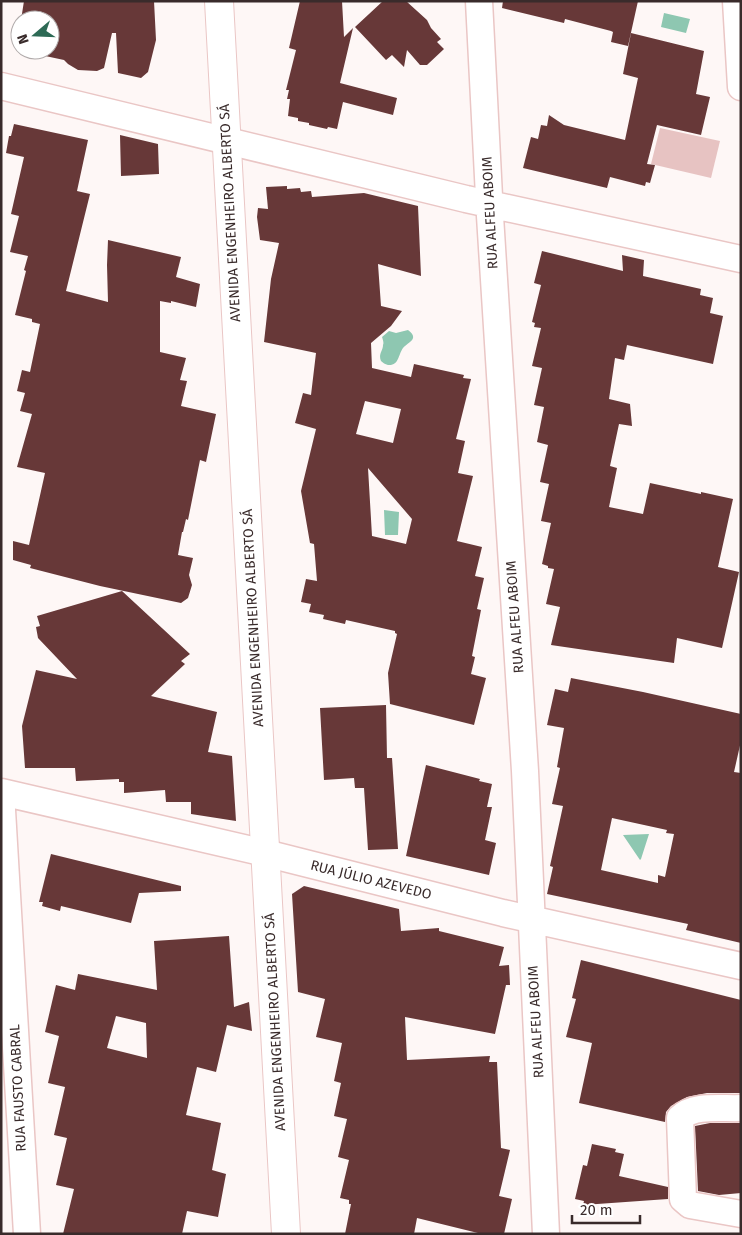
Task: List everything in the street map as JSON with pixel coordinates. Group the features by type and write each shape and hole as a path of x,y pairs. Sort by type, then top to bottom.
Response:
{"main road":[{"name":"AVENIDA ENGENHEIRO ALBERTO SÁ","path":"219,1 286,1234"}],"street":[{"name":"RUA ALFEU ABOIM","path":"478,1 525,771 546,1234"},
{"path":"736,1 741,87"},
{"path":"1,86 489,204 741,259"},
{"name":"RUA JÚLIO AZEVEDO","path":"1,793 266,853 531,920 741,966"},
{"name":"RUA FAUSTO CABRAL","path":"1,793 26,1234"},
{"path":"741,1108 693,1110 685,1113 680,1118 683,1198 690,1205 741,1214"}],"shaded area":[{"path":"664,13 690,19 686,33 661,27"},
{"path":"660,128 720,141 711,178 651,164"},
{"path":"408,330 413,338 403,348 396,362 388,365 381,361 382,337 389,331 396,333"},
{"path":"384,510 399,512 398,535 385,535"},
{"path":"649,834 641,859 640,860 623,835"}],"building":[{"path":"24,1 154,1 156,40 148,72 141,78 118,73 116,33 112,33 104,68 97,71 78,70 60,59 60,10 23,10"},
{"path":"300,1 342,1 344,37 353,28 340,83 397,98 393,115 343,102 337,129 309,125 309,123 298,121 298,118 288,116 290,99 287,99 289,90 286,90 296,50 289,48"},
{"path":"383,1 406,1 427,20 431,28 441,39 437,42 444,49 427,65 420,65 407,50 404,67 392,55 386,60 355,27"},
{"path":"503,1 638,1 628,46 611,42 613,32 611,31 565,19 564,23 502,8"},
{"path":"631,33 704,51 696,94 710,97 701,135 657,125 647,164 655,165 650,183 646,182 645,186 610,177 607,188 523,168 531,137 538,139 541,125 547,126 549,115 564,125 625,140 638,78 623,74"},
{"path":"14,124 88,140 77,191 90,194 66,291 108,302 108,240 181,257 176,277 200,284 196,307 171,301 171,303 160,301 160,352 186,358 180,380 187,381 181,406 216,414 206,462 200,460 188,520 186,519 182,532 178,555 193,558 189,575 192,585 188,598 181,603 100,586 30,568 31,565 13,560 13,541 29,545 45,473 17,467 32,414 20,411 25,393 17,391 22,370 30,372 40,324 32,322 32,319 15,315 28,256 10,252 19,216 11,214 24,157 6,153 9,136 11,136"},
{"path":"120,135 158,144 159,174 121,176"},
{"path":"287,186 287,189 300,188 301,192 311,191 312,197 364,193 418,206 421,276 378,264 381,306 402,311 391,326 371,343 372,368 411,377 414,364 464,375 463,378 471,379 456,439 465,441 458,473 473,476 457,541 482,547 475,576 484,578 477,609 481,610 472,656 475,657 471,674 486,678 474,725 390,704 388,673 397,634 395,631 346,620 345,624 323,619 324,615 309,612 311,604 301,602 306,579 317,581 314,544 310,543 301,491 316,429 295,423 303,393 311,395 316,353 264,342 271,279 279,243 260,240 257,217 258,208 268,209 266,187","holes":["365,401 401,409 393,443 356,434","368,468 412,519 406,544 372,536"]},
{"path":"542,251 623,271 622,255 644,260 643,276 701,289 700,295 713,298 710,313 723,316 713,364 627,345 624,360 615,358 609,399 630,404 632,426 619,424 610,466 617,468 609,507 643,514 650,483 733,499 718,567 739,572 722,648 677,638 674,663 551,645 560,607 546,604 554,569 542,564 551,523 541,521 549,484 540,482 548,445 537,442 544,407 534,405 542,368 532,366 541,328 534,327 535,323 532,322 541,285 534,283"},
{"path":"122,591 190,654 181,661 185,664 151,696 217,712 208,752 232,756 236,821 191,814 191,802 166,802 165,790 124,793 124,782 119,782 119,779 76,781 75,768 25,768 22,726 36,670 77,679 38,638 36,627 40,626 37,616"},
{"path":"571,678 741,714 741,741 734,772 741,773 741,943 686,930 688,924 547,894 553,867 550,866 563,806 552,804 560,768 557,767 564,728 547,725 555,689 568,692","holes":["612,818 667,830 666,833 674,834 665,877 658,875 658,883 601,870"]},
{"path":"386,705 387,758 392,758 398,849 368,850 364,788 355,788 354,778 324,780 320,708"},
{"path":"426,765 492,784 487,807 492,807 485,840 496,843 489,875 406,856"},
{"path":"51,854 181,886 181,891 139,893 131,923 61,906 60,911 42,906 43,902 39,902"},
{"path":"304,886 399,909 401,931 439,928 439,931 504,947 499,966 509,965 510,985 506,985 495,1034 405,1017 407,1060 490,1056 489,1062 497,1062 501,1148 510,1150 499,1196 512,1199 504,1234 482,1234 417,1218 414,1234 345,1234 351,1204 349,1204 349,1200 340,1198 349,1160 338,1157 347,1119 334,1116 341,1083 334,1081 342,1043 316,1037 325,999 298,992 292,894"},
{"path":"229,936 234,1007 249,1002 252,1031 227,1025 216,1072 197,1067 186,1115 221,1123 212,1170 226,1174 218,1217 187,1211 182,1234 63,1234 74,1189 56,1185 67,1138 54,1135 65,1087 48,1083 59,1036 45,1032 56,985 75,990 78,974 157,990 154,941","holes":["116,1016 146,1023 147,1058 107,1048"]},
{"path":"581,960 741,1000 741,1093 707,1093 687,1097 671,1106 666,1112 665,1122 579,1103 592,1043 566,1037 576,999 572,998"},
{"path":"710,1123 741,1123 741,1193 719,1195 698,1191 695,1126"},
{"path":"592,1144 616,1149 615,1152 624,1154 619,1176 668,1187 668,1199 583,1205 584,1201 575,1199 583,1165 587,1166"}]}
